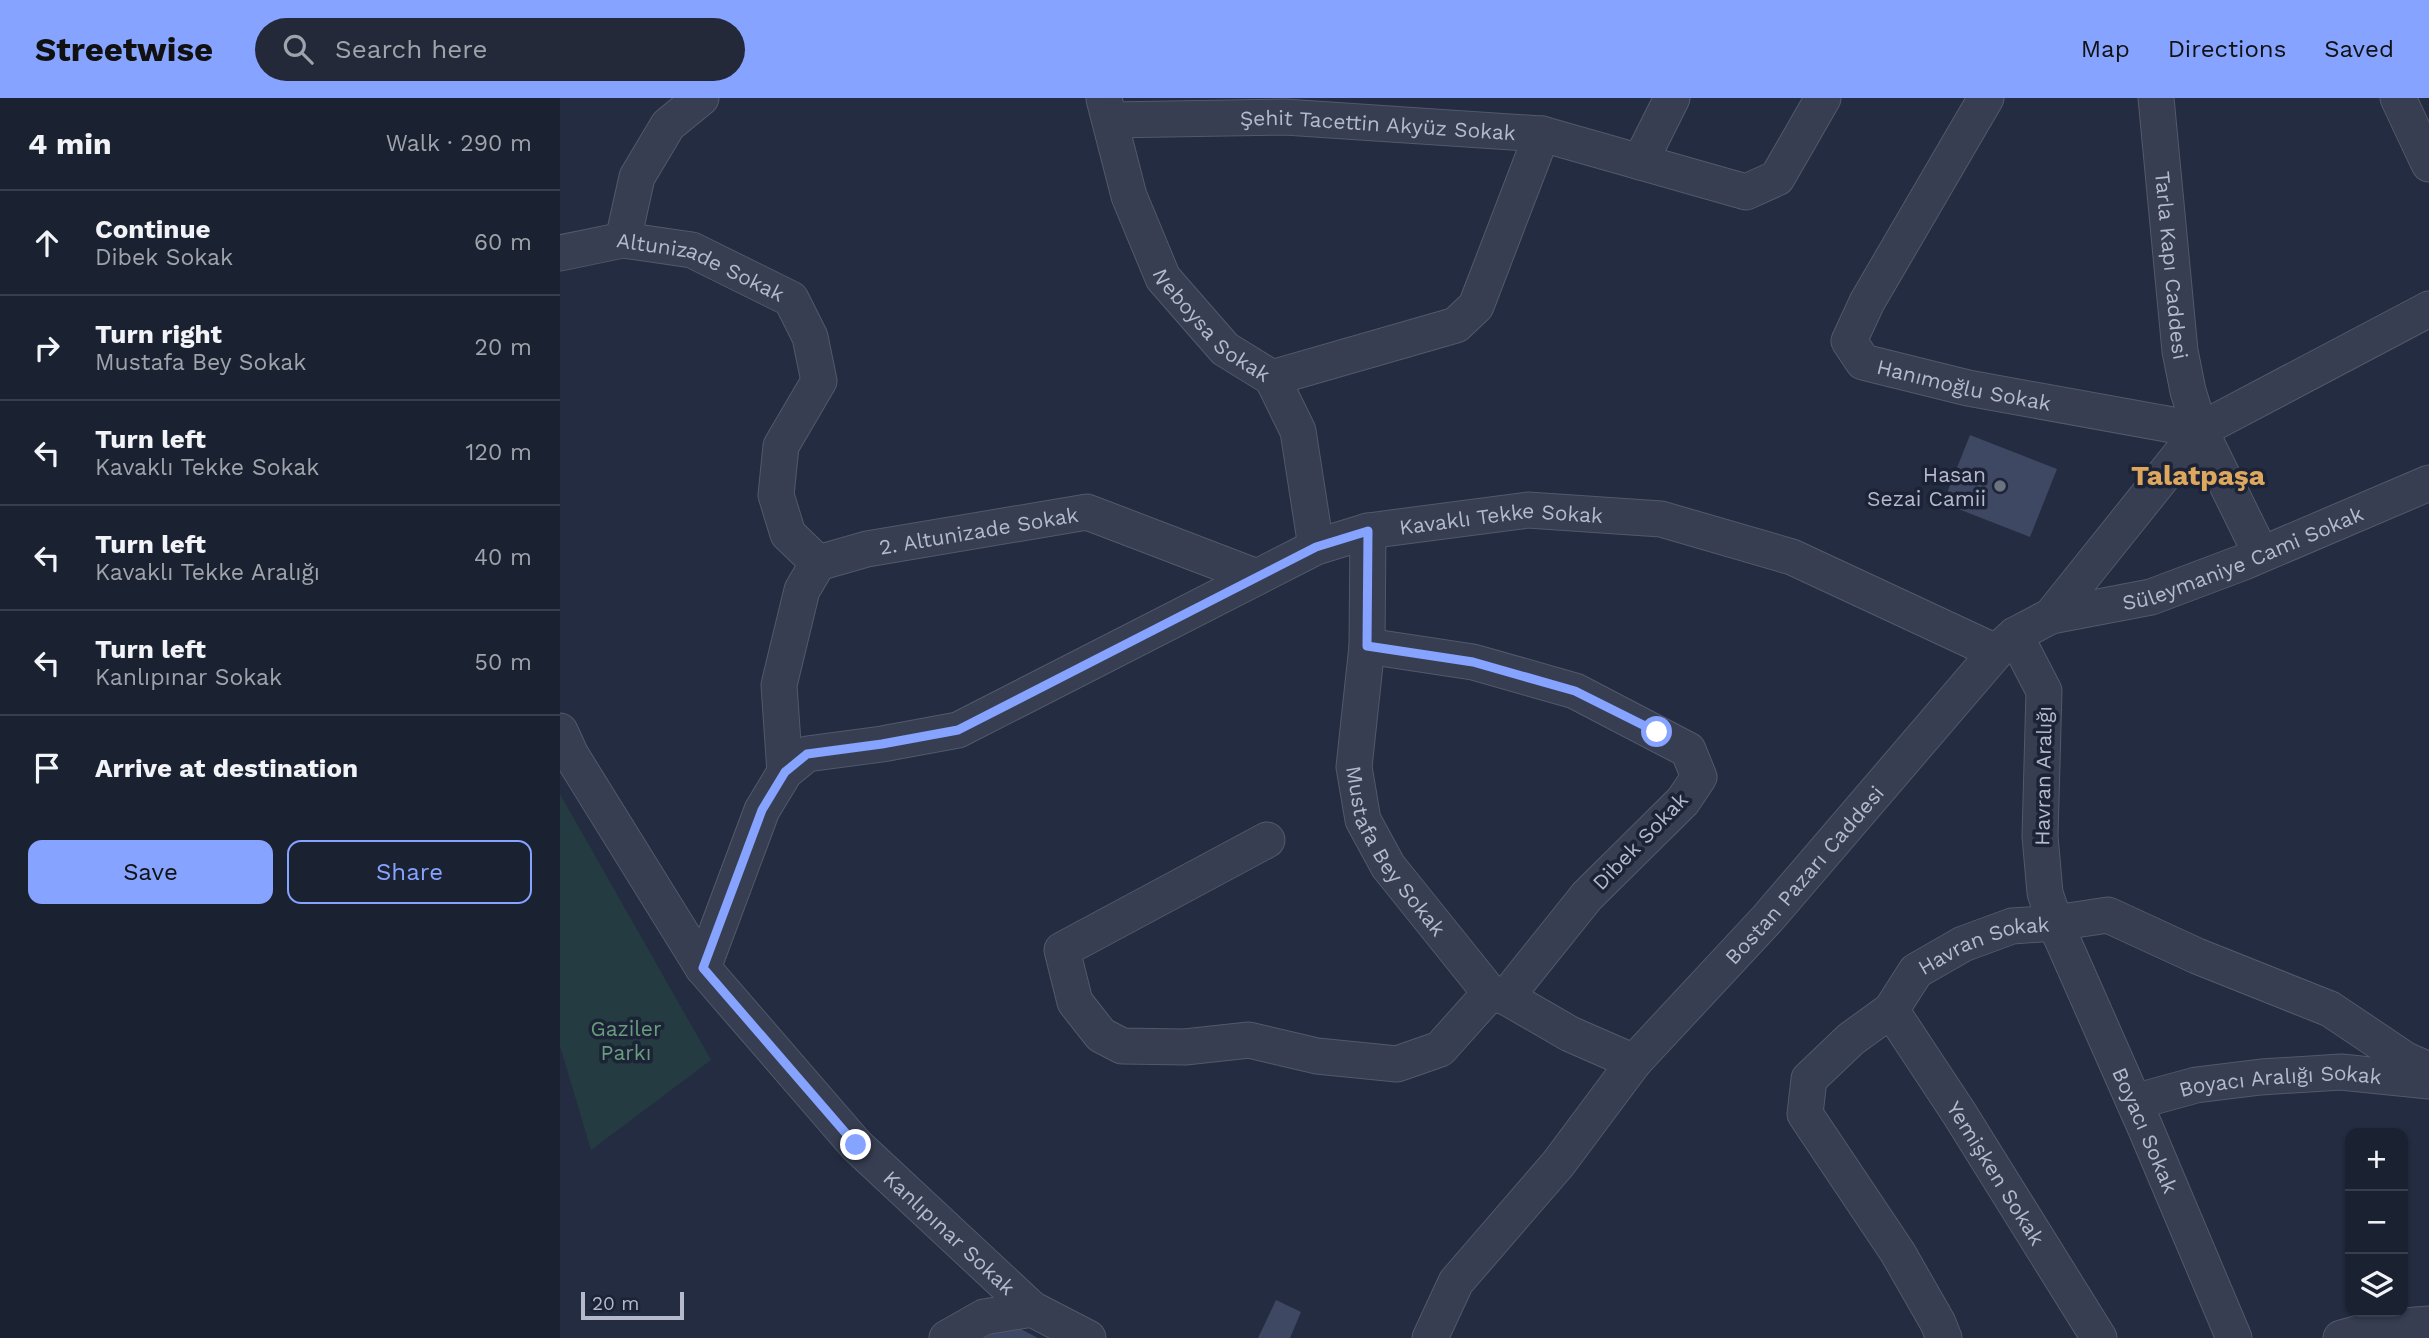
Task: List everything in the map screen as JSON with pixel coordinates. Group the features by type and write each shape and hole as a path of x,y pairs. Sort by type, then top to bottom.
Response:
{"street":[{"path":"623,240 637,177 668,125 701,98"},
{"path":"1640,162 1672,98"},
{"name":"Şehit Tacettin Akyüz Sokak","path":"1107,109 1285,117 1542,134 1746,192 1777,178 1824,98"},
{"name":"Hanımoğlu Sokak","path":"1986,98 1867,302 1849,341 1863,362 1968,388 2200,430"},
{"name":"Tarla Kapı Caddesi","path":"2156,98 2180,351 2200,430"},
{"path":"2398,98 2429,164"},
{"name":"Neboysa Sokak","path":"1107,109 1129,196 1163,278 1225,349 1272,378 1298,431 1316,547"},
{"path":"1272,378 1456,325 1476,306 1542,134"},
{"name":"Altunizade Sokak","path":"560,253 623,240 692,250 791,299 810,337 819,381 781,446 776,495 788,534 818,563"},
{"name":"Bostan Pazarı Caddesi","path":"1430,1338 1456,1282 1558,1164 1634,1062 1768,918 2006,644 2051,616 2200,430 2429,309"},
{"path":"2200,430 2261,554"},
{"name":"Süleymaniye Cami Sokak","path":"2051,616 2151,597 2429,483"},
{"name":"Kavaklı Tekke Sokak","path":"785,772 807,754 958,730 1316,547 1368,531 1528,510 1661,519 1792,557 2006,644"},
{"name":"2. Altunizade Sokak","path":"818,563 867,549 1087,512 1256,578"},
{"name":"Mustafa Bey Sokak","path":"1368,531 1367,646 1354,767 1363,820 1388,866 1498,995 1570,1034 1634,1062"},
{"path":"703,968 762,810 785,772 779,685 802,590 818,563"},
{"name":"Havran Aralığı","path":"2006,644 2044,691 2040,836 2045,893 2055,923"},
{"name":"Dibek Sokak","path":"1367,646 1473,662 1575,691 1688,750 1699,777 1683,800 1587,896 1498,995"},
{"name":"Kanlıpınar Sokak","path":"560,731 571,755 703,968 856,1145 1032,1310 1088,1338"},
{"path":"1267,840 1062,950 1075,1002 1101,1035 1122,1046 1185,1047 1249,1040 1317,1056 1397,1064 1440,1049 1498,995"},
{"name":"Havran Sokak","path":"1933,1333 1898,1253 1805,1114 1809,1079 1851,1039 1891,1010 1916,971 1963,944 2012,926 2108,915 2197,956 2330,1009 2406,1060 2429,1070"},
{"name":"Boyacı Sokak","path":"2055,923 2234,1338"},
{"name":"Yemişken Sokak","path":"1891,1010 1959,1113 2099,1338"},
{"name":"Boyacı Aralığı Sokak","path":"2134,1102 2196,1085 2261,1077 2341,1072 2429,1081"},
{"path":"947,1338 984,1317 1032,1310"},
{"path":"2341,1338 2377,1328 2429,1324"}],"green space":[{"name":"Gaziler Parkı","path":"560,794 711,1060 591,1150 560,1046"}],"building":[{"name":"Hasan Sezai Camii","path":"1970,435 2057,469 2030,537 1943,503"},
{"path":"1276,1300 1301,1312 1290,1338 1258,1338"},
{"path":"1011,1324 1038,1338 984,1338"}],"place":[{"name":"Hasan Sezai Camii","path":"2000,486"}],"district":[{"name":"Talatpaşa","path":"2198,475"}],"route":[{"path":"856,1145 703,968 762,810 785,772 807,754 958,730 1316,547 1368,531 1367,646 1473,662 1575,691 1657,732"}]}
